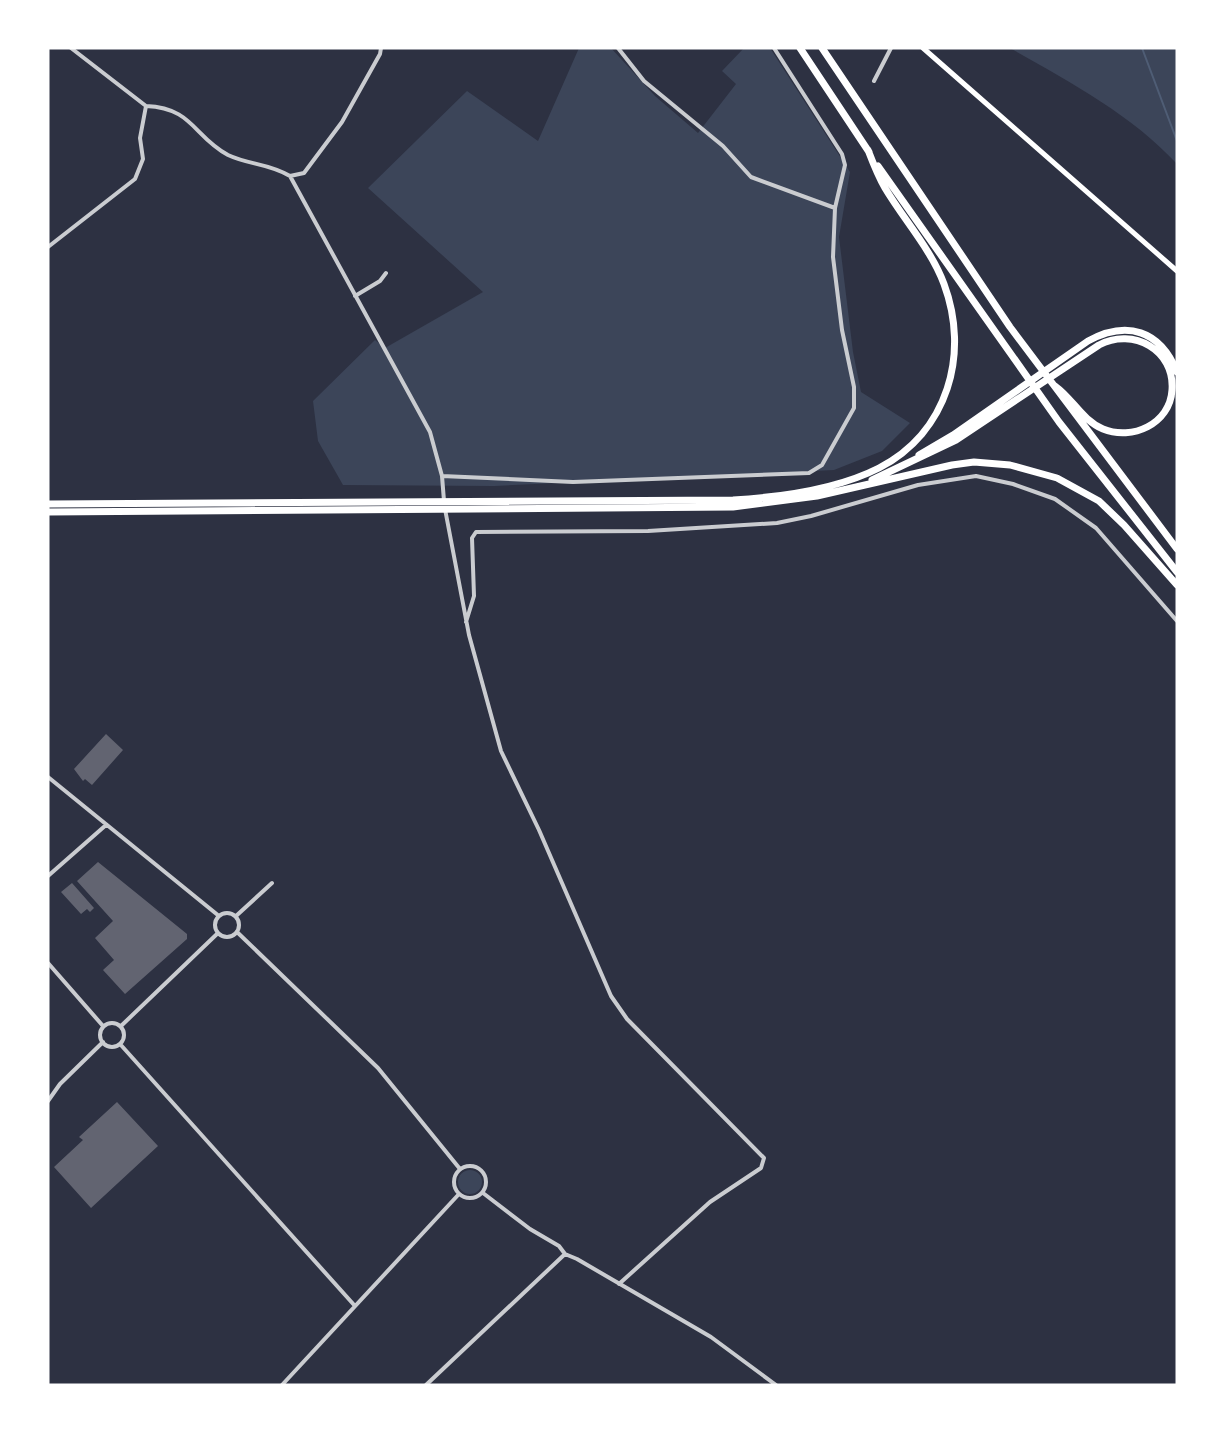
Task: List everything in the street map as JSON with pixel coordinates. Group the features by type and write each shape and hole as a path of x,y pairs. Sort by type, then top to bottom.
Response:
{"highway":[{"path":"800,48 937,253 1052,413 1177,572"},
{"path":"822,48 1048,381 1177,549"},
{"path":"844,482 889,462 921,435 945,400 956,355 954,316 939,270 883,186 868,150"},
{"path":"856,486 939,450 1011,400 1059,361 1097,336 1127,329 1139,332 1160,344 1169,354 1177,372"},
{"path":"48,504 733,500 784,495 870,478 912,458 1063,369 1107,340 1123,337 1138,339 1153,347 1166,363 1172,383 1170,401 1161,416 1146,428 1124,434 1094,424 1064,393 1048,381"},
{"path":"48,512 733,507 780,503 975,462 1010,465 1043,473 1099,501 1124,525 1177,585"}],"main road":[{"path":"923,48 1177,272"}],"street":[{"path":"72,48 146,106 176,111 225,153 240,160 272,166 290,176 430,432 442,476 448,529 466,623 501,751 539,830 611,996 627,1019 764,1158 761,1168 711,1202 619,1284"},
{"path":"290,176 304,173 342,122 380,54 381,48"},
{"path":"618,48 644,81 723,146 751,177 835,208"},
{"path":"442,476 573,482 649,480 809,473 822,465 854,408 854,387 842,330 833,257 835,208 845,165 842,154 774,48"},
{"path":"874,81 891,48"},
{"path":"48,247 135,179 143,159 140,138 146,106"},
{"path":"355,296 380,281 386,273"},
{"path":"466,623 474,596 472,538 476,532 648,531 777,523 811,516 918,485 976,476 1013,484 1055,499 1088,522 1177,621"},
{"path":"48,777 219,916"},
{"path":"48,876 106,825"},
{"path":"236,916 272,883"},
{"path":"227,913 236,916 239,921 237,932 226,937 218,933 215,924 219,916 227,913"},
{"path":"237,932 378,1068 460,1169"},
{"path":"121,1026 218,933"},
{"path":"48,963 103,1026"},
{"path":"112,1022 121,1026 125,1035 120,1044 111,1047 103,1042 100,1034 103,1026 112,1022"},
{"path":"48,1101 60,1084 103,1042"},
{"path":"120,1044 355,1306"},
{"path":"471,1166 482,1171 486,1182 483,1193 473,1198 459,1194 454,1184 460,1169 471,1166"},
{"path":"483,1193 530,1229 560,1246 565,1254 711,1337 776,1385"},
{"path":"282,1385 459,1194"},
{"path":"426,1385 565,1254"}],"shaded area":[{"path":"579,48 611,48 655,96 698,133 736,84 722,71 744,48 770,48 850,172 839,237 853,352 861,392 910,423 882,451 834,470 494,486 343,485 318,441 313,401 375,340 385,348 483,292 368,188 467,91 538,141"},
{"path":"1010,48 1177,48 1177,164 1140,129 1119,114"},
{"path":"470,1170 478,1174 482,1182 478,1190 470,1194 462,1190 458,1182 462,1174"}],"building":[{"path":"106,734 123,750 92,785 85,779 83,781 74,769"},
{"path":"98,862 187,934 187,939 125,994 103,970 114,960 95,938 113,921 77,881"},
{"path":"72,883 94,908 90,912 87,909 81,914 61,892"},
{"path":"117,1102 158,1146 91,1208 54,1167 83,1140 79,1137"}],"waterway":[{"path":"1142,48 1177,141"}]}
